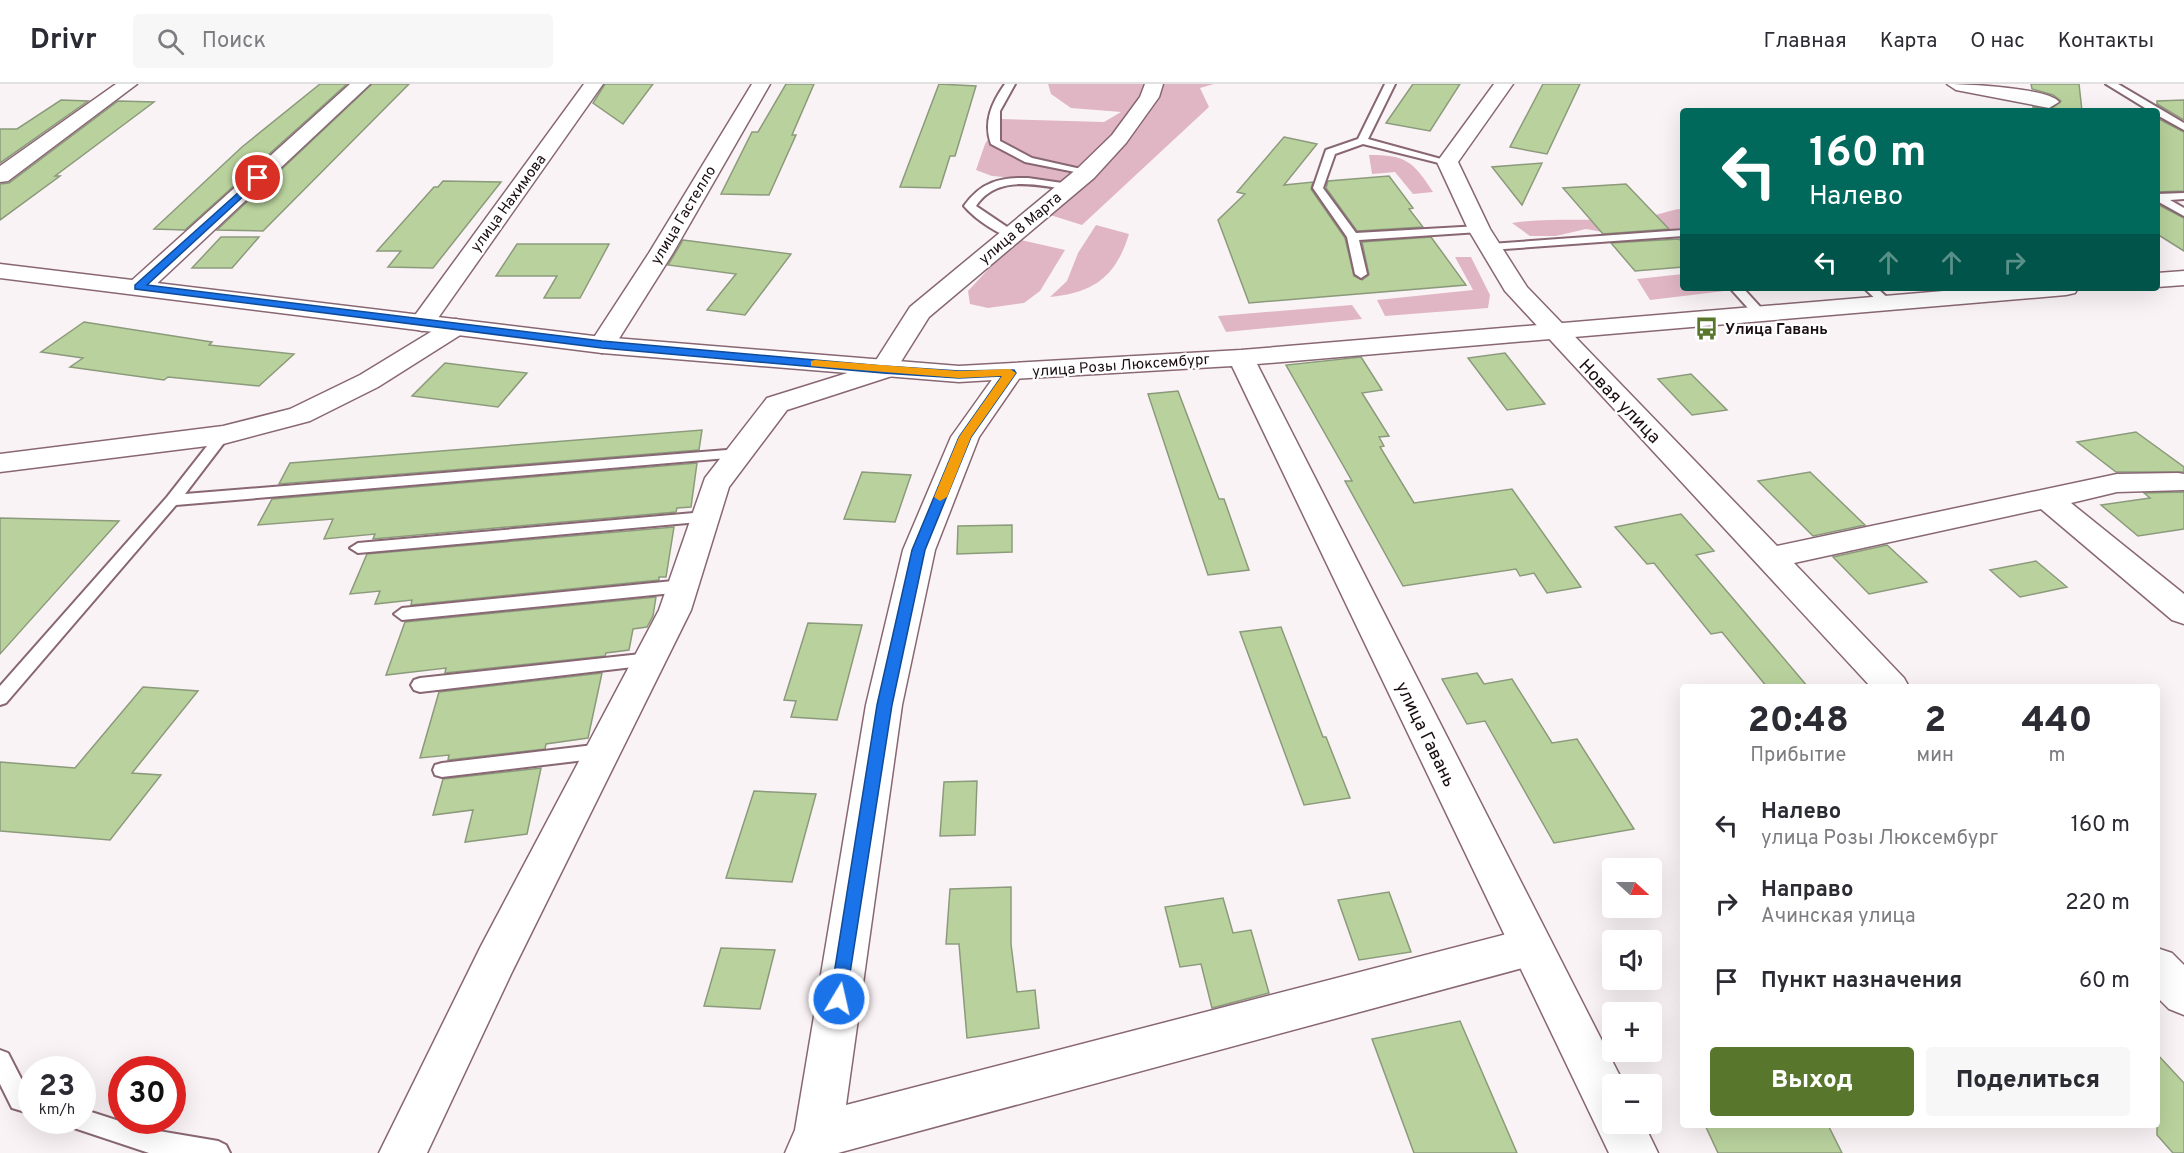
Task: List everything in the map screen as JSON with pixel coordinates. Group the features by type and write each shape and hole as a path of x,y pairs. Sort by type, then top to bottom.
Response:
{"street":[{"path":"0,176 128,84"},
{"path":"139,287 361,84"},
{"name":"улица Нахимова","path":"422,323 594,84"},
{"name":"улица Гастелло","path":"602,345 661,253 761,84"},
{"name":"улица 8 Марта","path":"883,370 918,312 1078,180 1119,139 1149,98 1154,84"},
{"path":"1447,162 1504,84"},
{"path":"1956,84 2049,102"},
{"name":"Новая улица","path":"1447,162 1484,238 1516,291 1889,684"},
{"name":"улица Розы Люксембург","path":"0,271 602,345 883,370 959,374 1010,373 1241,358 1760,314 1879,296 1982,291"},
{"path":"2160,280 2184,278"},
{"path":"0,463 223,435 300,415 369,381 456,327"},
{"name":"улица Гавань","path":"1241,358 1602,1090"},
{"path":"403,1153 602,750 675,610 715,485 777,404 883,370"},
{"path":"1010,373 965,437 919,550 884,705 814,1144 1530,947"},
{"path":"1770,558 2117,483 2178,482"},
{"path":"2045,498 2184,612"},
{"path":"2160,970 2184,995"},
{"path":"1624,1134 1634,1153"}],"lane":[{"path":"1010,84 1002,94 991,118 995,142 1029,160 1078,180"},
{"path":"1362,141 1390,84"},
{"path":"2111,84 2152,108"},
{"path":"2160,113 2184,127"},
{"path":"1361,274 1353,237 1318,188 1330,152 1362,141 1447,162"},
{"path":"1012,235 977,214 970,206 983,189 995,183 1016,180 1078,180"},
{"path":"2160,197 2184,196"},
{"path":"2160,199 2184,213"},
{"path":"1353,237 1484,238 1680,234"},
{"path":"1739,291 1760,314"},
{"path":"0,698 172,500 223,435"},
{"path":"172,500 739,453"},
{"path":"358,548 705,517"},
{"path":"402,614 683,586"},
{"path":"420,685 651,659"},
{"path":"442,770 602,750"},
{"path":"0,1061 18,1096"},
{"path":"96,1125 141,1140 218,1153"}],"shaded area":[{"path":"1048,84 1214,84 1200,88 1209,107 1082,225 1047,214 1081,184 992,176 976,170 985,144 1001,119 1104,122 1121,112 1071,108 1051,94"},
{"path":"1369,155 1392,156 1407,162 1420,173 1433,192 1413,194 1395,172 1372,174"},
{"path":"1680,209 1680,228 1619,235 1586,229 1556,236 1530,236 1512,223 1543,220 1606,220 1653,216"},
{"path":"1096,225 1129,234 1124,249 1110,272 1101,280 1079,292 1050,297 1067,281 1078,253"},
{"path":"1021,240 1065,250 1040,291 1024,303 988,308 970,304 968,291 994,263"},
{"path":"1455,257 1471,257 1490,295 1488,308 1385,316 1377,300 1473,290"},
{"path":"1680,274 1680,291 1725,291 1650,300 1637,279"},
{"path":"1352,305 1362,319 1226,332 1218,316"}],"building":[{"path":"320,84 347,84 185,230 154,229 242,147"},
{"path":"372,84 409,84 263,231 217,230"},
{"path":"605,84 653,84 623,124 593,103"},
{"path":"786,84 814,84 792,135 796,135 769,195 721,194 752,132 758,132"},
{"path":"939,84 976,86 955,156 950,156 940,188 900,187"},
{"path":"1413,84 1460,84 1430,131 1386,123"},
{"path":"1543,84 1580,84 1547,154 1510,147"},
{"path":"2031,84 2079,84 2082,108 2052,108 2061,101 2053,95 2032,89"},
{"path":"61,100 88,101 0,163 0,129 17,129"},
{"path":"2184,100 2184,120 2157,104 2157,101"},
{"path":"118,101 154,102 0,220 0,184 9,183"},
{"path":"2160,120 2184,132 2184,191 2160,192"},
{"path":"1284,137 1317,144 1284,185 1313,182 1311,189 1345,238 1354,276 1362,280 1369,275 1362,242 1431,237 1466,285 1249,303 1218,220 1245,194 1237,192"},
{"path":"1542,163 1522,205 1492,167"},
{"path":"1389,176 1413,208 1409,209 1423,227 1357,231 1326,188 1328,181"},
{"path":"443,181 501,182 433,268 388,267 401,251 377,251 434,187 438,187"},
{"path":"1626,184 1669,229 1603,234 1563,188"},
{"path":"2160,206 2184,218 2184,251 2160,236"},
{"path":"221,237 259,237 232,268 192,268"},
{"path":"1679,239 1680,267 1635,271 1611,243"},
{"path":"683,240 791,254 745,315 707,310 736,274 668,265"},
{"path":"517,244 609,244 580,298 544,298 557,276 496,276"},
{"path":"84,322 212,342 209,345 294,354 259,386 168,377 164,380 70,367 83,358 41,352"},
{"path":"1505,353 1545,404 1507,410 1468,358"},
{"path":"1361,357 1382,390 1362,393 1389,436 1379,437 1384,446 1380,447 1414,503 1512,489 1581,587 1547,593 1534,573 1520,576 1516,569 1403,586 1345,481 1352,481 1286,365"},
{"path":"445,363 527,373 498,407 412,396"},
{"path":"1691,374 1727,410 1692,415 1658,379"},
{"path":"1178,391 1219,499 1224,499 1249,570 1208,575 1148,394"},
{"path":"702,430 699,450 279,484 290,463"},
{"path":"2136,432 2184,467 2184,472 2116,472 2077,442"},
{"path":"697,463 691,507 677,508 676,512 373,539 375,534 324,539 333,519 258,525 272,499"},
{"path":"862,472 911,475 895,522 844,519"},
{"path":"1810,472 1865,525 1813,536 1758,481"},
{"path":"2184,492 2184,529 2138,536 2101,505 2150,498 2144,493"},
{"path":"1681,514 1714,551 1696,555 1805,684 1765,684 1722,632 1711,634 1654,563 1647,564 1615,527"},
{"path":"0,518 119,521 0,654"},
{"path":"1012,525 1012,552 957,554 958,526"},
{"path":"674,527 666,577 659,577 659,580 411,605 412,600 375,604 380,591 350,594 367,554"},
{"path":"1887,545 1927,582 1869,594 1833,557"},
{"path":"2036,561 2067,587 2020,597 1990,570"},
{"path":"656,597 653,616 647,627 633,629 629,650 606,653 605,656 445,673 446,668 386,675 405,622"},
{"path":"808,623 862,625 837,720 791,717 796,701 784,700"},
{"path":"1281,627 1323,737 1326,737 1350,798 1304,805 1240,632"},
{"path":"602,673 588,738 546,744 545,749 448,760 449,755 420,758 439,692"},
{"path":"1477,673 1484,684 1512,679 1552,743 1577,739 1634,829 1554,843 1485,721 1467,724 1442,679"},
{"path":"143,687 198,691 132,773 161,775 110,840 0,831 0,762 75,768"},
{"path":"541,768 527,834 465,842 473,810 433,815 443,779"},
{"path":"977,781 975,835 940,836 944,782"},
{"path":"754,791 816,794 792,882 726,878"},
{"path":"1011,887 1011,944 1017,992 1035,990 1039,1028 967,1038 959,944 946,944 950,889"},
{"path":"1389,892 1411,952 1359,960 1338,900"},
{"path":"1223,898 1233,933 1251,930 1269,993 1212,1008 1201,964 1180,967 1165,907"},
{"path":"721,948 775,950 760,1009 704,1006"},
{"path":"1460,1021 1517,1153 1414,1153 1372,1039"},
{"path":"2160,1057 2184,1083 2184,1153 2173,1153 2157,1135 2157,1128 2160,1128"},
{"path":"1706,1128 1830,1128 1842,1153 1718,1153"}],"slow traffic":[{"path":"815,364 959,374 1010,373 965,437 940,497"}],"place":[{"name":"Улица Гавань","path":"1707,329"}],"route":[{"path":"258,178 139,287 602,345 883,370 959,374 1010,373 965,437 919,550 884,705 839,999"}]}
